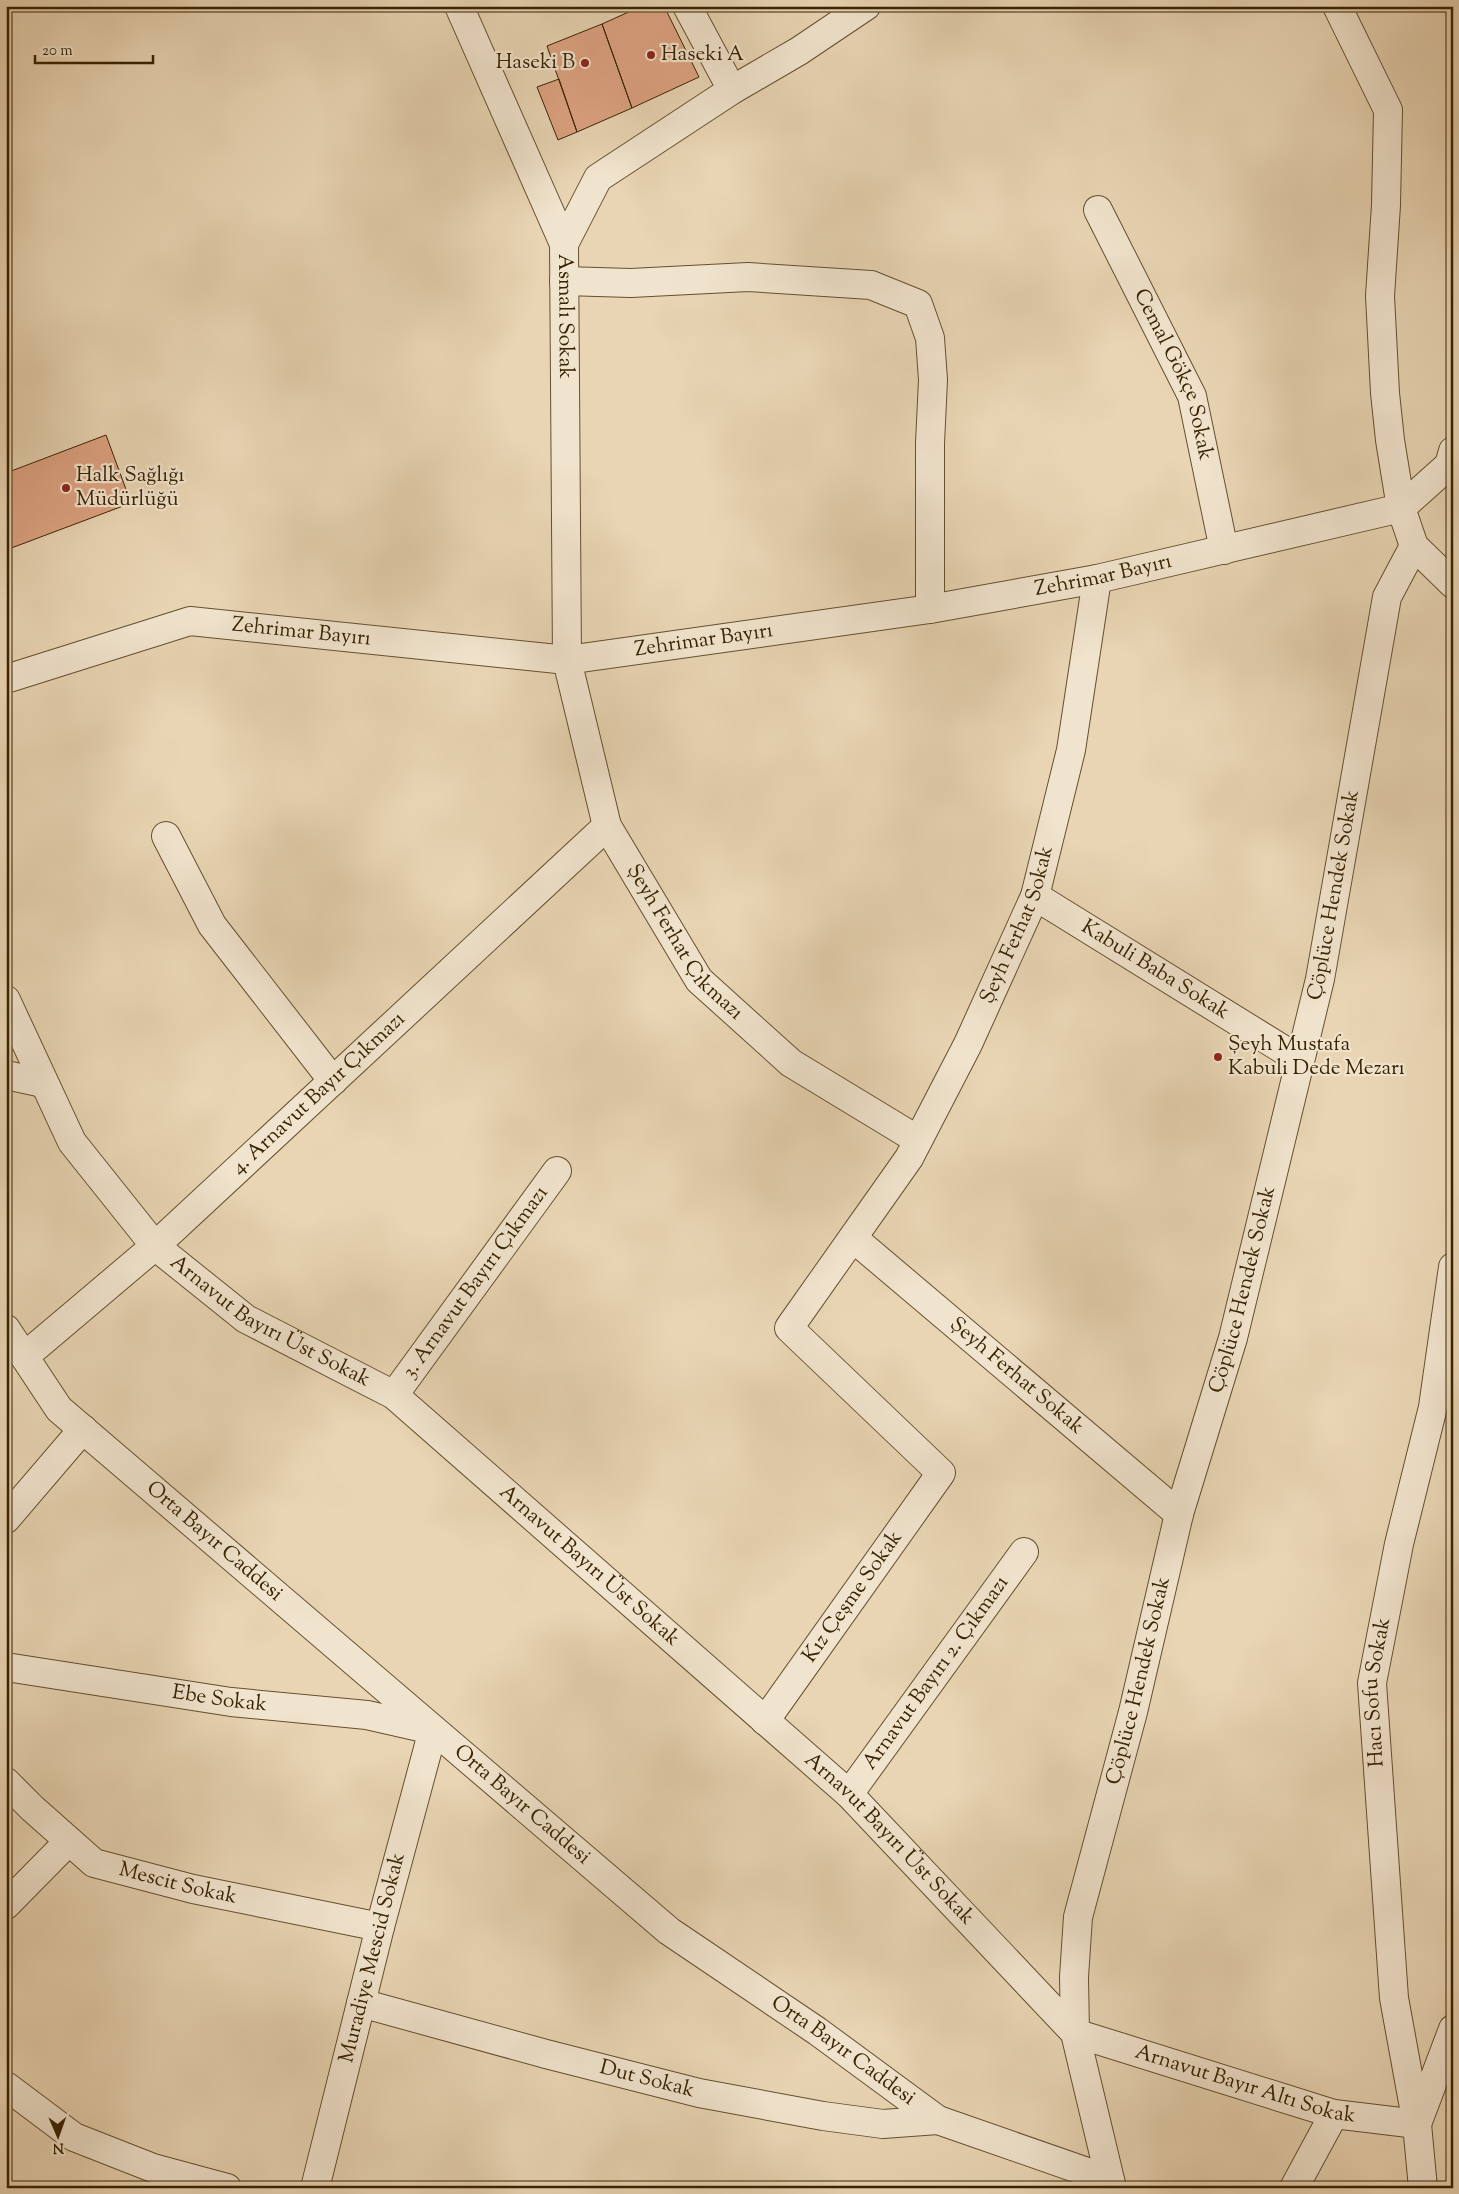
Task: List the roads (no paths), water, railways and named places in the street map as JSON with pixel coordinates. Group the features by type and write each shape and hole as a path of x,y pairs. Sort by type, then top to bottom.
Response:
{"street":[{"path":"460,6 564,244"},
{"path":"687,6 732,90"},
{"name":"Asmalı Sokak","path":"567,660 564,244 598,178 732,90 800,51 866,6"},
{"path":"1337,6 1388,110 1386,205 1380,296 1386,402 1401,508 1414,546 1453,584"},
{"name":"Cemal Gökçe Sokak","path":"1098,210 1192,396 1224,550"},
{"path":"564,281 631,283 748,277 861,284 870,285 918,304 930,338 933,380 930,443 930,609"},
{"path":"1401,508 1451,460"},
{"name":"Zehrimar Bayırı","path":"6,679 190,621 567,660 930,609 1098,579 1401,508"},
{"name":"Çöplüce Hendek Sokak","path":"1075,2034 1074,1977 1078,1917 1133,1712 1179,1514 1233,1338 1320,979 1387,597 1414,546"},
{"name":"Şeyh Ferhat Sokak","path":"942,1473 788,1328 909,1158 968,1044 1035,896 1072,750 1098,579"},
{"name":"Şeyh Ferhat Çıkmazı","path":"567,660 607,826 699,980 791,1063 918,1140"},
{"name":"4. Arnavut Bayır Çıkmazı","path":"24,1356 155,1246 607,826"},
{"path":"166,836 212,925 333,1081"},
{"name":"Kabuli Baba Sokak","path":"1035,896 1300,1060"},
{"name":"Arnavut Bayırı Üst Sokak","path":"6,1000 72,1142 155,1246 246,1319 394,1395 849,1794 1075,2034 1111,2184"},
{"path":"6,1075 44,1083"},
{"name":"3. Arnavut Bayırı Çıkmazı","path":"394,1395 557,1171"},
{"name":"Şeyh Ferhat Sokak","path":"853,1238 1179,1514"},
{"name":"Hacı Sofu Sokak","path":"1424,2188 1417,2124 1394,1998 1372,1683 1399,1544 1433,1407 1453,1267"},
{"name":"Orta Bayır Caddesi","path":"6,1329 59,1409 669,1931 816,2031 938,2120 1111,2184"},
{"path":"6,1519 83,1429"},
{"name":"Kız Çeşme Sokak","path":"765,1721 942,1473"},
{"name":"Arnavut Bayırı 2. Çıkmazı","path":"849,1794 1024,1552"},
{"name":"Ebe Sokak","path":"6,1667 231,1702 367,1716 433,1730"},
{"name":"Muradiye Mescid Sokak","path":"315,2188 380,1927 433,1730"},
{"name":"Mescit Sokak","path":"6,1782 32,1808 94,1863 193,1889 380,1927"},
{"path":"6,1905 69,1840"},
{"name":"Dut Sokak","path":"361,2003 699,2093 823,2116 883,2124 938,2120"},
{"path":"1417,2124 1453,2029"},
{"name":"Arnavut Bayır Altı Sokak","path":"1075,2034 1334,2114 1417,2124"},
{"path":"6,2086 74,2137 153,2168 227,2188"},
{"path":"1294,2188 1334,2114"}],"place":[{"name":"Haseki A","path":"651,55"},
{"name":"Haseki B","path":"585,63"},
{"name":"Halk Sağlığı Müdürlüğü","path":"66,488"},
{"name":"Şeyh Mustafa Kabuli Dede Mezarı","path":"1218,1057"}]}
